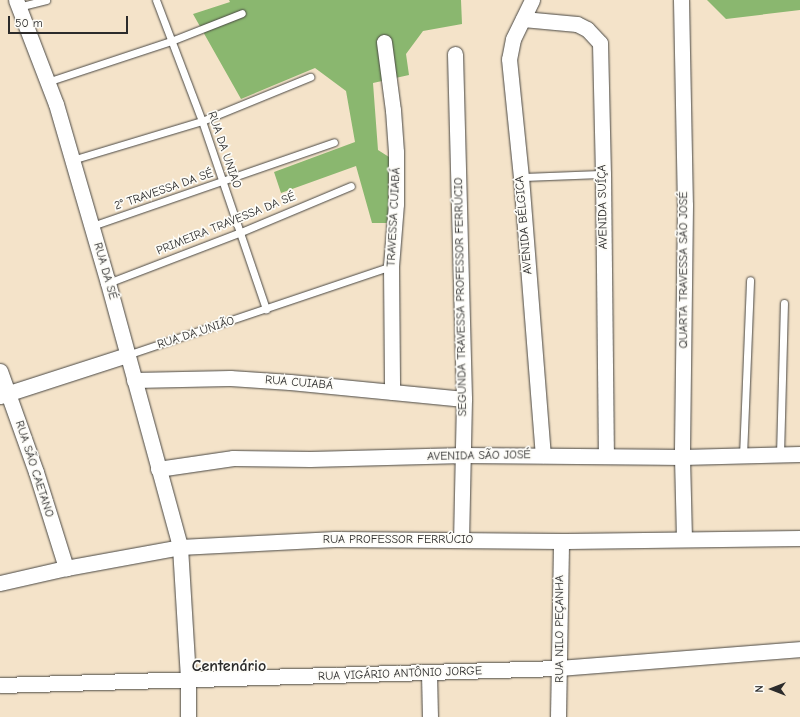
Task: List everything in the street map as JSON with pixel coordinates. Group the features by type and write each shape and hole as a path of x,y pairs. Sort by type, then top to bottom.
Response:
{"street":[{"name":"AVENIDA BÉLGICA","path":"532,0 513,39 509,59 542,455"},
{"name":"QUARTA TRAVESSA SÃO JOSÉ","path":"681,0 685,205 682,457 684,539"},
{"name":"RUA DA SÉ","path":"17,3 56,104 108,283 180,547 188,679 188,717"},
{"name":"AVENIDA SUÍÇA","path":"523,19 577,24 587,28 600,43 606,455"},
{"name":"TRAVESSA CUIABÁ","path":"384,42 393,110 396,152 396,204 391,266 392,392"},
{"name":"SEGUNDA TRAVESSA PROFESSOR FERRÚCIO","path":"455,54 464,399 461,539"},
{"name":"RUA DA UNIÃO","path":"4,395 127,355"},
{"name":"RUA SÃO CAETANO","path":"0,371 4,395 66,568"},
{"name":"RUA CUIABÁ","path":"134,380 230,378 290,382 464,399"},
{"name":"AVENIDA SÃO JOSÉ","path":"158,469 233,458 310,459 464,455 606,455 682,457 800,454"},
{"name":"RUA PROFESSOR FERRÚCIO","path":"0,583 66,568 180,547 335,539 561,541 800,538"},
{"name":"RUA NILO PEÇANHA","path":"558,717 561,541"},
{"name":"RUA VIGÁRIO ANTÔNIO JORGE","path":"0,685 560,668 800,649"},
{"path":"429,673 430,717"}],"lane":[{"path":"17,3 46,0"},
{"name":"RUA DA UNIAO","path":"156,0 202,121 266,309"},
{"path":"47,82 171,41 242,13"},
{"path":"72,160 202,121 310,77"},
{"name":"2° TRAVESSA DA SÉ","path":"92,226 334,142"},
{"path":"520,177 603,174"},
{"name":"PRIMEIRA TRAVESSA DA SÉ","path":"108,283 241,232 352,186"},
{"name":"RUA DA UNIÃO","path":"127,355 391,266"},
{"path":"743,456 750,280"},
{"path":"780,455 784,303"}],"green space":[{"path":"229,0 461,0 462,24 423,31 406,54 409,75 373,83 378,150 389,157 388,223 372,223 356,166 281,193 274,172 355,142 346,91 315,68 241,99 193,14 230,2"},
{"path":"707,0 800,0 800,10 726,19"}],"district":[{"name":"Centenário","path":"229,666"}]}
